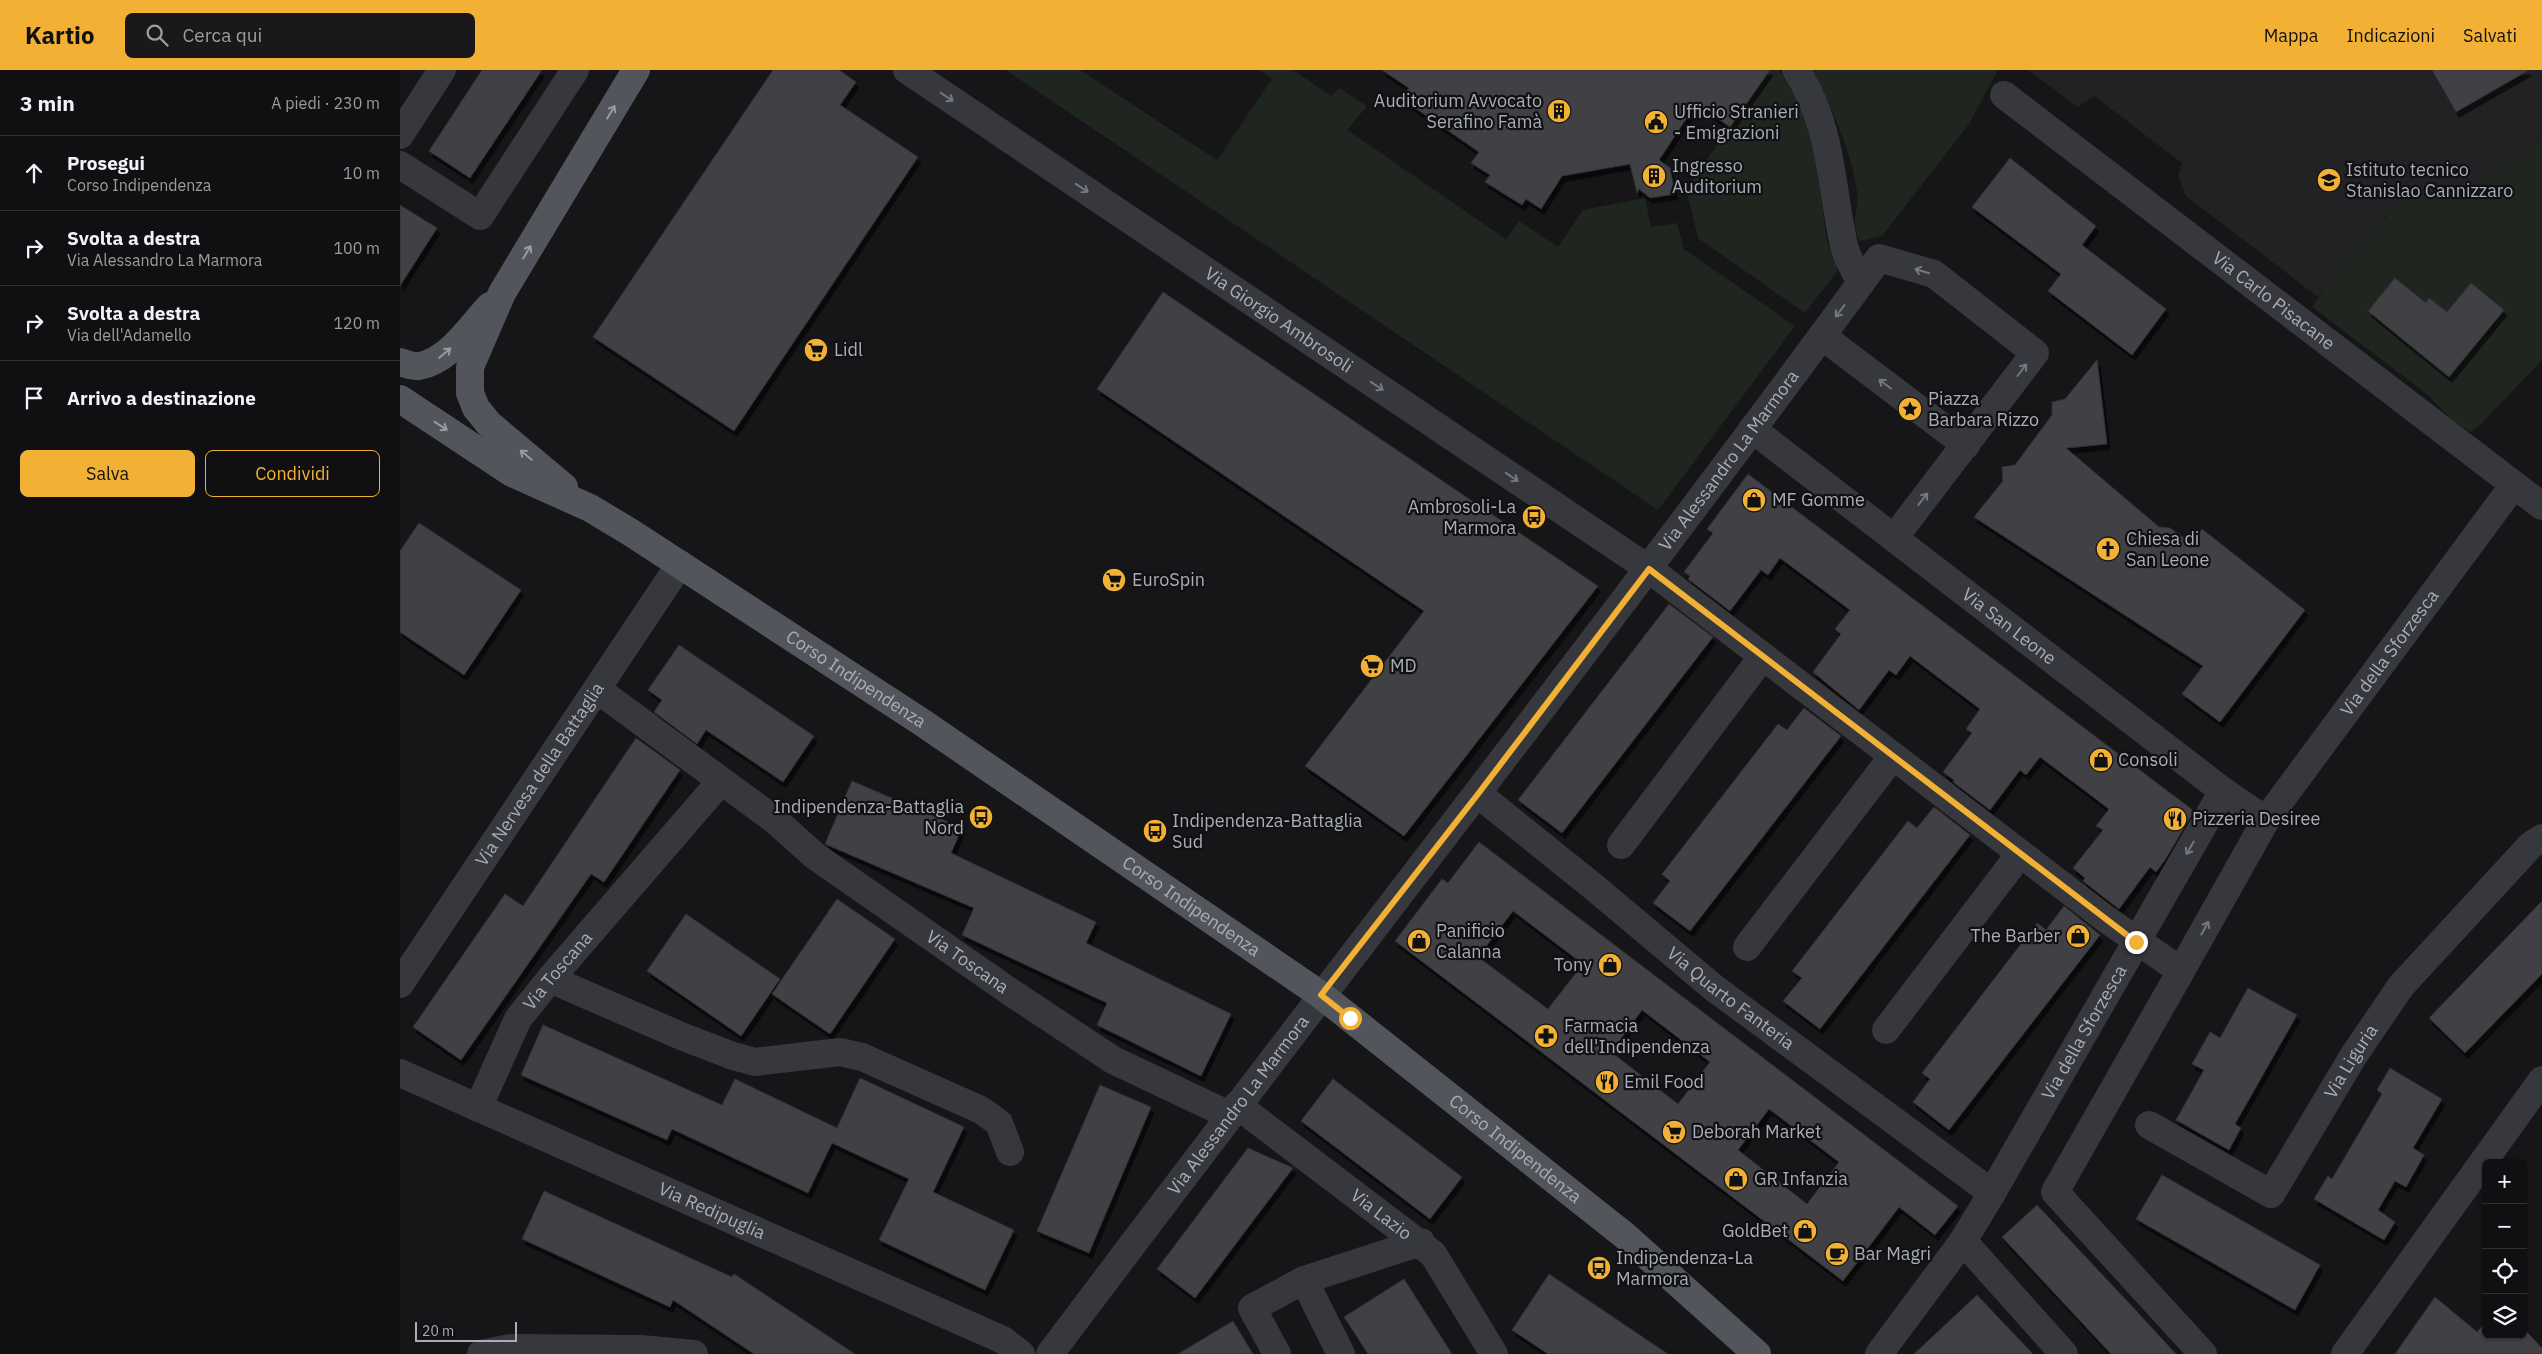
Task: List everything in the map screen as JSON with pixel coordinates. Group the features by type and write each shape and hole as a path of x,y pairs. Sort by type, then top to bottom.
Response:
{"main road":[{"path":"590,508 489,424 476,408 470,393 470,367 502,293 636,70"},
{"path":"400,362 417,366 434,361 446,353 502,293"},
{"path":"400,400 512,472 590,508"},
{"name":"Corso Indipendenza","path":"590,508 680,564 920,722 1321,995 1624,1235 1757,1354"}],"street":[{"path":"400,135 442,70"},
{"path":"400,164 480,216 575,70"},
{"name":"Via Giorgio Ambrosoli","path":"907,70 1649,569 2136,942"},
{"path":"1796,70 1810,92 1826,138 1843,244 1861,284"},
{"name":"Via Carlo Pisacane","path":"2004,95 2542,506"},
{"name":"Via Alessandro La Marmora","path":"1050,1354 1233,1110 1478,794 1649,569 1880,258 1934,274 2035,353 1966,445"},
{"path":"1822,336 1966,445 1894,538"},
{"name":"Via San Leone","path":"1752,429 2222,791 2266,820"},
{"name":"Via della Sforzesca","path":"2182,971 2266,820 2514,486"},
{"name":"Via Nervesa della Battaglia","path":"400,984 598,690 680,564"},
{"path":"1622,845 1763,656"},
{"name":"Via Toscana","path":"598,690 776,820 814,856 1105,1055 1233,1110"},
{"path":"1747,947 1893,756"},
{"name":"Via Toscana","path":"478,1108 518,1019 550,978 721,781"},
{"name":"Via della Sforzesca","path":"1879,1354 1963,1241 2222,791"},
{"name":"Via Quarto Fanteria","path":"1478,794 1596,888 1714,988 1992,1193"},
{"name":"Via Liguria","path":"2149,1125 2271,1194 2354,1055 2401,986 2531,845 2542,838"},
{"path":"1886,1030 2020,854"},
{"path":"2136,942 2182,971 2055,1192 2203,1354"},
{"path":"550,978 681,1036 755,1062 840,1052 862,1057 981,1110 999,1123 1010,1152"},
{"name":"Via Redipuglia","path":"400,1073 1003,1340 1021,1354"},
{"path":"2345,1354 2542,1080"},
{"name":"Via Lazio","path":"1233,1110 1421,1242 1434,1254 1494,1354"},
{"path":"1963,1241 2064,1354"},
{"path":"1278,1354 1252,1308 1304,1280 1421,1242"},
{"path":"1304,1280 1341,1354"},
{"path":"481,1354 510,1348 641,1349 694,1354"}],"shaded area":[{"path":"1006,70 1080,70 1217,160 1272,79 1259,70 1293,70 1331,96 1339,88 1367,106 1347,130 1506,239 1519,221 1558,247 1583,210 1645,198 1651,227 1677,223 1684,249 1795,326 1658,510"},
{"path":"1770,70 1779,70 1811,123 1827,242 1838,270 1805,313 1698,238 1686,189"},
{"path":"1809,70 1998,70 1969,124 1882,236 1859,241 1855,227 1857,192 1851,162 1846,145 1825,96"},
{"name":"Istituto tecnico Stanislao Cannizzaro","path":"2028,70 2542,70 2542,141 2459,192 2430,188 2416,195 2384,218 2318,297 2186,196 2178,176 2182,163 2094,96 2078,107"},
{"path":"2542,141 2542,360 2481,424 2471,432 2453,421 2428,395 2312,307 2365,239 2398,206 2414,194 2429,188 2459,192"}],"building":[{"path":"482,70 542,70 470,178 429,151"},
{"path":"773,70 839,70 856,82 840,105 918,157 734,431 593,337"},
{"path":"1382,70 1770,70 1730,127 1696,104 1659,160 1670,168 1675,194 1650,198 1639,189 1637,193 1630,164 1562,176 1541,209 1526,199 1522,205 1485,182 1490,175 1471,163 1479,152 1402,99 1409,88"},
{"path":"2432,70 2529,70 2456,112"},
{"path":"2010,158 2096,226 2082,245 2166,309 2132,355 2048,291 2061,274 1972,207"},
{"path":"400,205 437,228 400,286"},
{"path":"2395,278 2426,303 2429,298 2447,312 2471,283 2504,310 2449,377 2368,311"},
{"path":"1163,292 1598,586 1404,836 1305,766 1424,611 1097,389"},
{"path":"2097,360 2107,444 2066,448 2159,527 2170,528 2191,543 2202,529 2305,610 2220,722 2182,694 2203,666 1974,517 2003,481 2002,467 2015,465 2052,415 2052,402 2065,399"},
{"path":"1748,474 2194,811 2156,872 2150,867 2119,909 2083,881 2085,878 2073,868 2103,830 2096,826 2109,809 2040,757 2026,775 2020,770 1990,810 1943,772 1972,733 1966,729 1980,709 1910,656 1896,675 1889,670 1859,710 1813,672 1841,634 1835,629 1850,610 1780,558 1768,575 1761,570 1730,611 1688,579 1690,576 1684,572 1713,533 1707,529"},
{"path":"419,523 521,590 464,675 400,632 400,551"},
{"path":"1669,604 1713,637 1562,833 1518,800"},
{"path":"679,645 814,736 783,782 706,730 697,744 654,712 662,700 648,690"},
{"path":"1804,708 1841,736 1690,931 1653,903 1670,881 1662,874 1778,724 1787,730"},
{"path":"636,738 680,770 604,882 591,874 461,1060 413,1027 505,894 523,906"},
{"path":"852,781 962,828 951,853 1096,922 1086,943 1231,1014 1201,1076 1097,1025 1107,1003 962,935 974,908 825,844"},
{"path":"1934,807 1970,835 1820,1029 1783,1001 1802,978 1792,971 1908,821 1917,828"},
{"path":"1479,842 1958,1206 1935,1235 1899,1207 1843,1281 1395,941 1442,879 1448,883","holes":["1513,911 1583,964 1548,1009 1478,957","1642,1010 1710,1062 1678,1104 1611,1052","1769,1109 1839,1162 1807,1204 1738,1150"]},
{"path":"837,899 895,939 830,1034 772,994"},
{"path":"2542,901 2542,974 2465,1053 2429,1018"},
{"path":"2064,906 2100,935 1949,1130 1913,1102 1930,1079 1922,1073 2037,923 2046,930"},
{"path":"686,914 780,979 741,1036 647,971"},
{"path":"2248,988 2297,1015 2235,1124 2241,1128 2229,1150 2176,1120 2204,1070 2192,1064 2210,1032 2220,1038"},
{"path":"543,1025 722,1105 735,1079 837,1128 860,1078 964,1127 933,1192 1014,1230 985,1290 879,1240 909,1179 832,1143 808,1193 672,1129 667,1140 521,1075"},
{"path":"2390,1068 2442,1099 2413,1148 2424,1155 2406,1187 2395,1181 2378,1210 2395,1222 2384,1240 2314,1199 2328,1176 2332,1179 2382,1094 2377,1090"},
{"path":"1333,1079 1462,1177 1430,1219 1301,1121"},
{"path":"1100,1085 1151,1107 1089,1253 1037,1231"},
{"path":"1248,1148 1293,1168 1195,1298 1157,1269"},
{"path":"2162,1175 2320,1265 2295,1310 2136,1219"},
{"path":"544,1191 732,1277 734,1274 855,1354 754,1354 673,1300 670,1307 522,1239"},
{"path":"2037,1205 2176,1354 2111,1354 2002,1237"},
{"path":"1549,1274 1668,1354 1548,1354 1512,1330"},
{"path":"1404,1279 1452,1354 1368,1354 1344,1317"},
{"path":"1977,1295 2033,1354 1914,1354"},
{"path":"2435,1297 2477,1332 2482,1326 2482,1339 2527,1339 2527,1332 2542,1348 2542,1354 2395,1354"},
{"path":"1233,1321 1253,1354 1178,1354"}],"place":[{"name":"Auditorium Avvocato Serafino Famà","path":"1559,111"},
{"name":"Ufficio Stranieri - Emigrazioni","path":"1656,122"},
{"name":"Ingresso Auditorium","path":"1654,176"},
{"name":"Istituto tecnico Stanislao Cannizzaro","path":"2329,180"},
{"name":"Lidl","path":"816,350"},
{"name":"Piazza Barbara Rizzo","path":"1910,409"},
{"name":"MF Gomme","path":"1754,500"},
{"name":"Ambrosoli-La Marmora","path":"1534,517"},
{"name":"Chiesa di San Leone","path":"2108,549"},
{"name":"EuroSpin","path":"1114,580"},
{"name":"MD","path":"1372,666"},
{"name":"Consoli","path":"2101,760"},
{"name":"Indipendenza-Battaglia Nord","path":"981,817"},
{"name":"Pizzeria Desiree","path":"2175,819"},
{"name":"Indipendenza-Battaglia Sud","path":"1155,831"},
{"name":"The Barber","path":"2078,936"},
{"name":"Panificio Calanna","path":"1419,941"},
{"name":"Tony","path":"1610,965"},
{"name":"Farmacia dell'Indipendenza","path":"1546,1036"},
{"name":"Emil Food","path":"1607,1082"},
{"name":"Deborah Market","path":"1674,1132"},
{"name":"GR Infanzia","path":"1736,1179"},
{"name":"GoldBet","path":"1805,1231"},
{"name":"Bar Magri","path":"1837,1254"},
{"name":"Indipendenza-La Marmora","path":"1599,1268"}],"route":[{"path":"1350,1018 1321,995 1478,794 1649,569 2136,942"}]}
